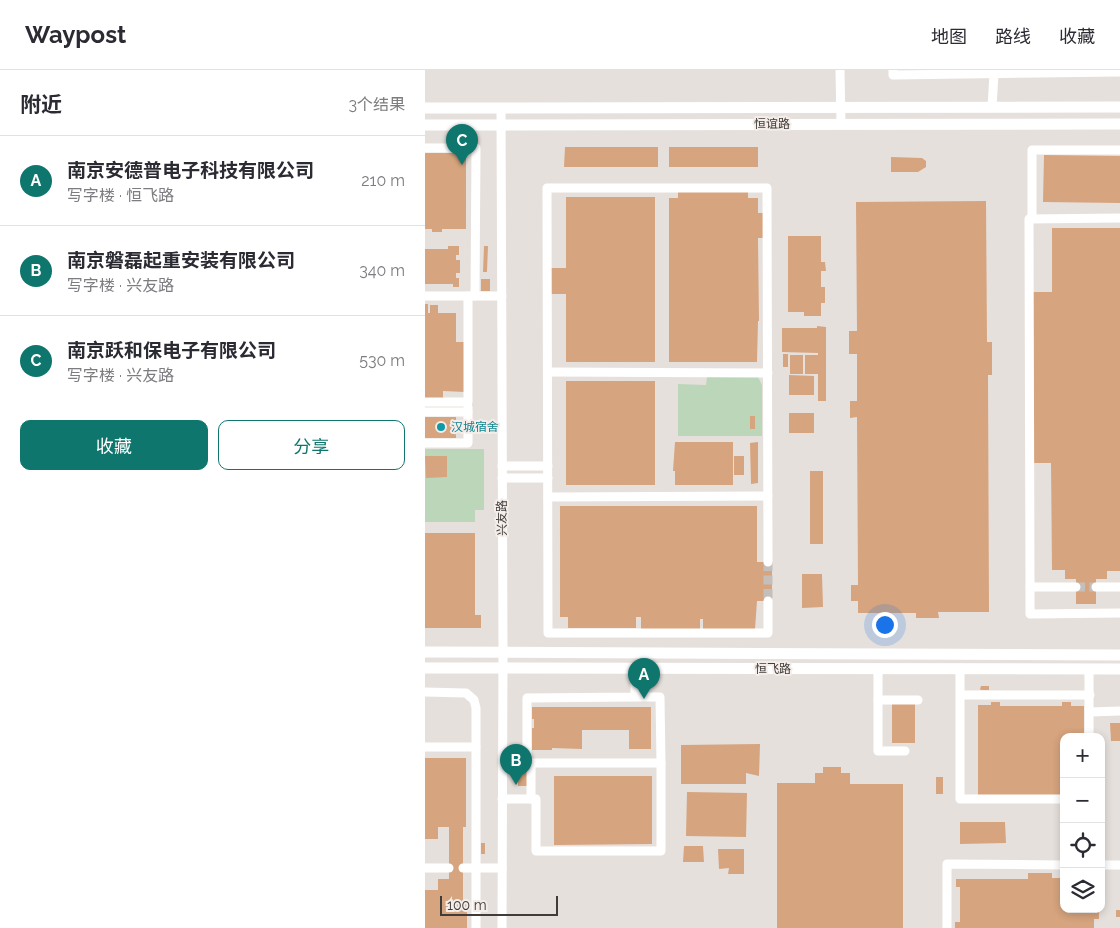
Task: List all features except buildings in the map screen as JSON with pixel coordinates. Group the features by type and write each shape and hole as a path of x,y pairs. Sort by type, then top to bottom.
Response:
{"main road":[{"name":"恒谊路","path":"425,108 1120,108"},
{"name":"恒谊路","path":"425,126 1120,124"},
{"name":"恒飞路","path":"425,652 1120,655"},
{"name":"恒飞路","path":"425,668 1120,669"}],"street":[{"path":"840,70 841,124"},
{"path":"893,70 893,75 1117,72"},
{"path":"992,108 993,74"},
{"name":"兴友路","path":"501,108 502,928"},
{"path":"425,148 476,148 468,443 425,443"},
{"path":"1032,219 1032,150 1120,150"},
{"path":"768,562 767,188 547,188 548,633 768,633 768,601"},
{"path":"1120,218 1029,219 1030,614 1120,613"},
{"path":"425,296 501,296"},
{"path":"548,372 767,373"},
{"path":"425,402 468,402"},
{"path":"425,412 468,412"},
{"path":"502,466 548,466"},
{"path":"502,478 548,478"},
{"path":"548,497 768,496"},
{"path":"1030,588 1075,587"},
{"path":"1096,587 1120,587"},
{"path":"635,668 635,698"},
{"path":"961,668 961,800 1060,800"},
{"path":"878,669 878,751 905,751"},
{"path":"1089,669 1089,733"},
{"path":"425,692 466,692 475,700 476,928"},
{"path":"961,695 1090,695"},
{"path":"502,799 536,799 536,851 661,851 661,763 661,698 527,698 527,763 661,763"},
{"path":"878,700 918,700"},
{"path":"1090,712 1120,711"},
{"path":"425,747 476,747"},
{"path":"531,763 531,799"},
{"path":"947,928 947,864 1060,865"},
{"path":"1105,865 1120,865"},
{"path":"425,868 449,868"},
{"path":"463,868 502,868"}],"green space":[{"path":"707,377 758,377 762,385 762,436 678,436 678,384 706,385"},
{"path":"425,449 484,449 484,510 475,510 475,522 425,522"}],"tunnel":[{"path":"768,562 768,601"},
{"path":"1076,587 1096,587"}],"place":[{"name":"南京跃和保电子有限公司","path":"462,165"},
{"name":"汉城宿舍","path":"441,427"},
{"name":"南京安德普电子科技有限公司","path":"644,699"},
{"name":"南京磐磊起重安装有限公司","path":"516,785"}]}
